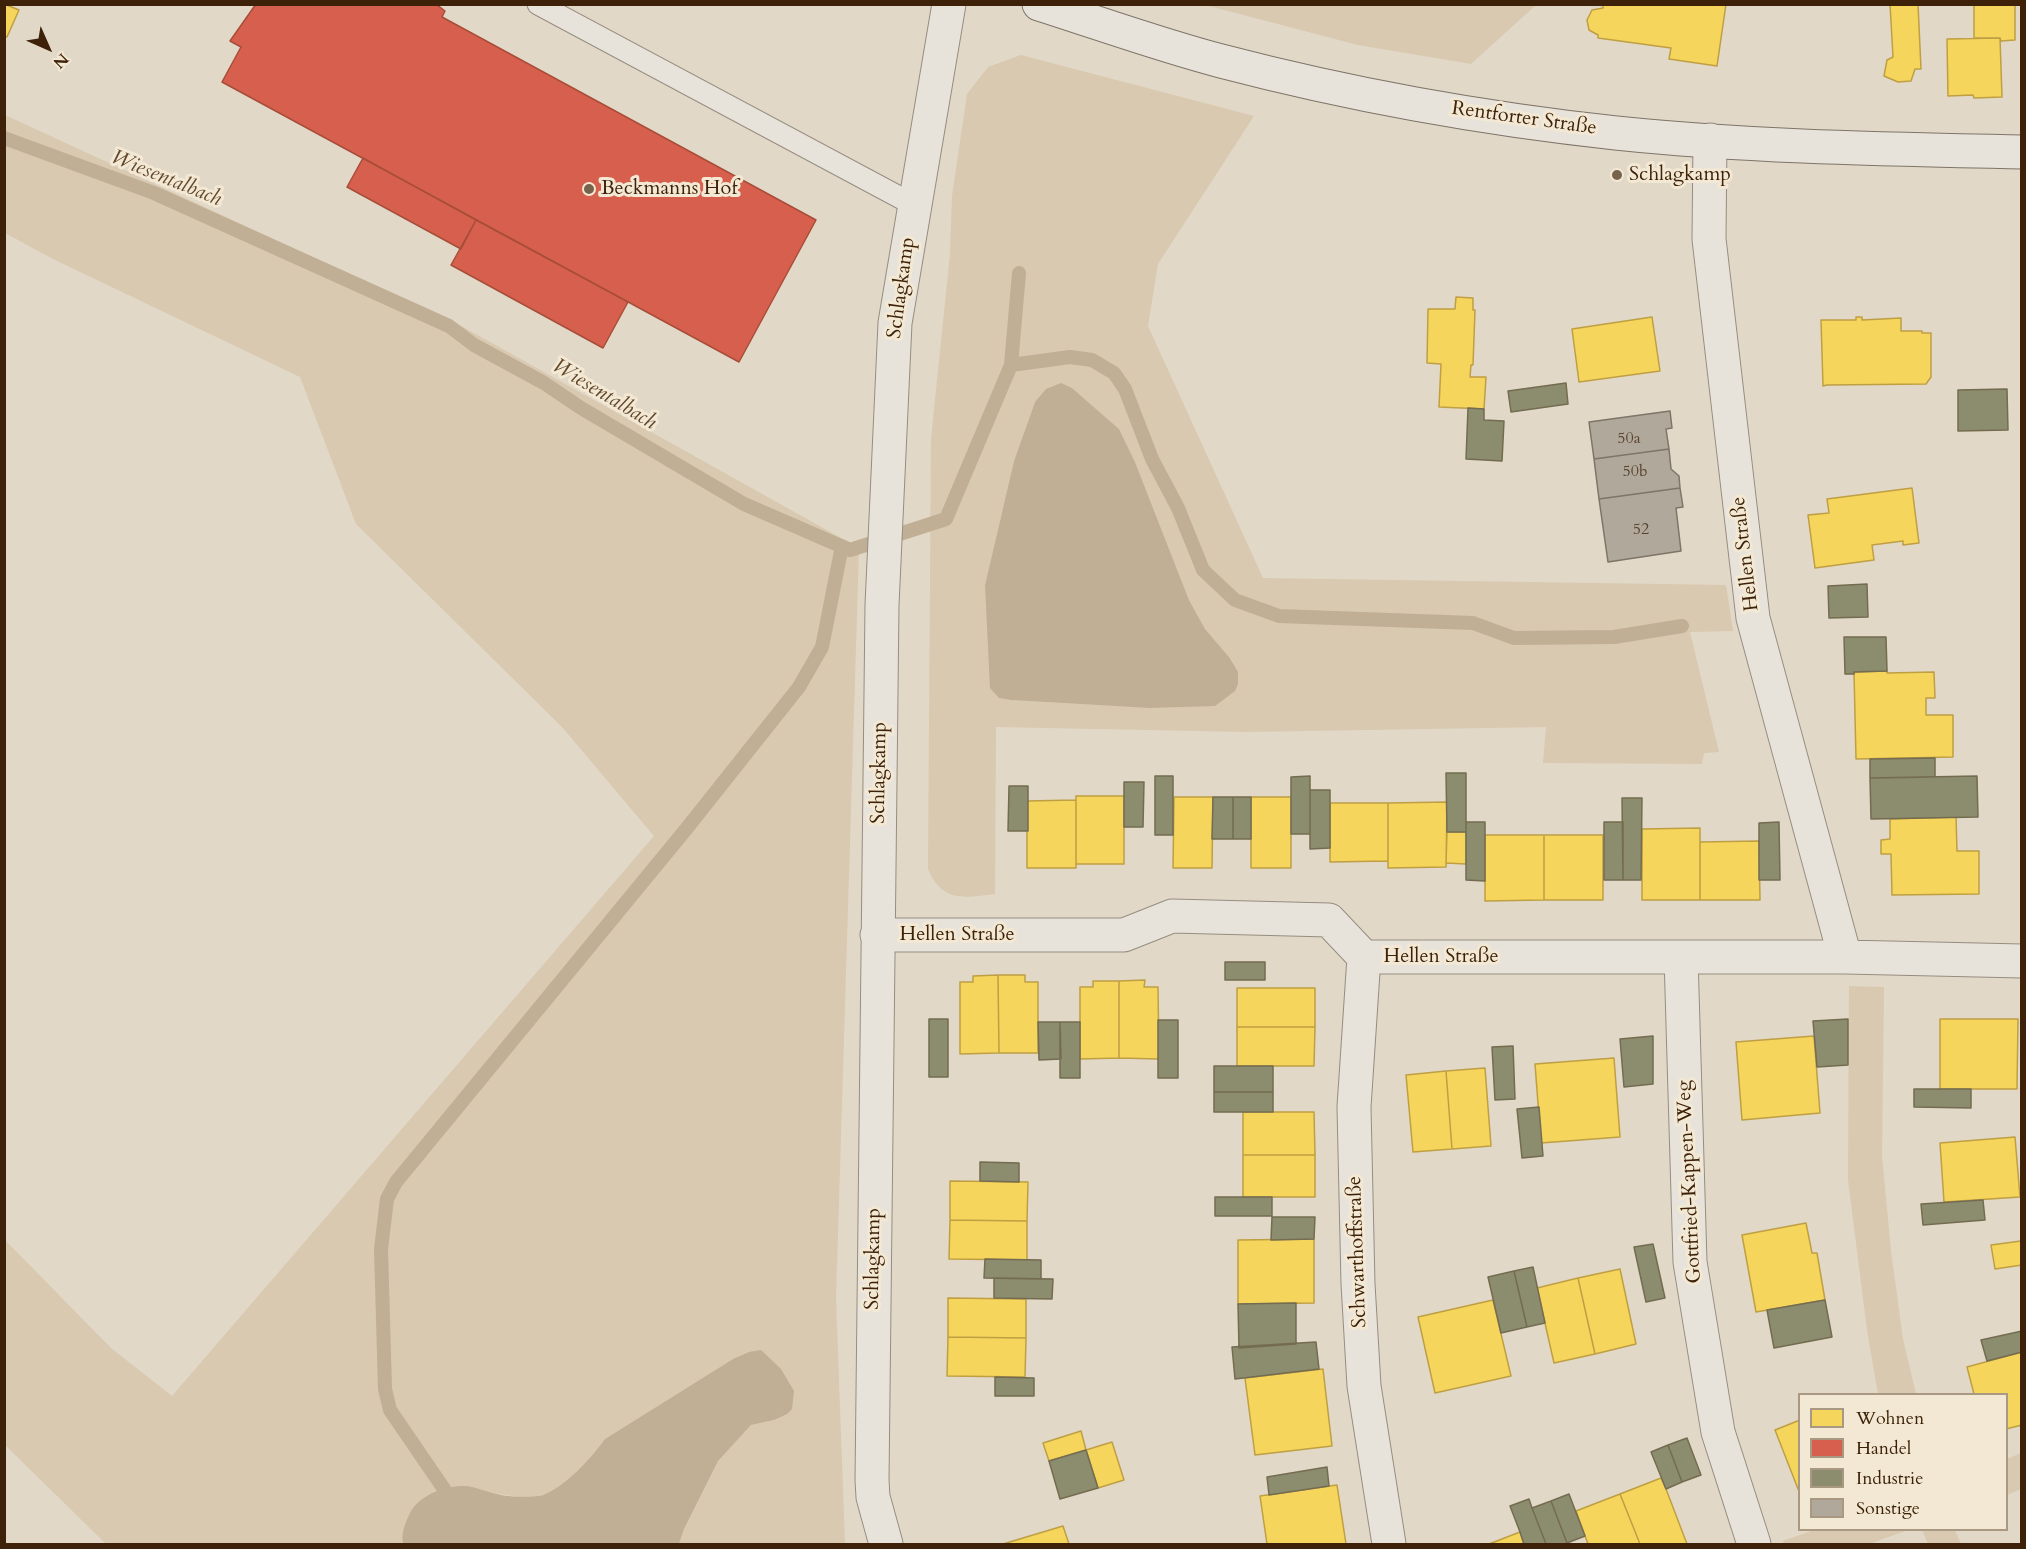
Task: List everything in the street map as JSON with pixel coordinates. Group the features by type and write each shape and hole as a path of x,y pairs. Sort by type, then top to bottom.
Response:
{"street":[{"name":"Schlagkamp","path":"886,1545 873,1497 872,1480 882,605 895,334 948,4"},
{"name":"Rentforter Straße","path":"1039,4 1220,61 1341,88 1463,111 1604,131 1710,140 1860,148 2022,152"},
{"name":"Hellen Straße","path":"1710,140 1709,238 1753,618 1845,957"},
{"name":"Hellen Straße","path":"877,935 1124,935 1172,916 1329,920 1364,957 1845,957 2022,961"},
{"name":"Schwarthoffstraße","path":"1364,957 1354,1107 1358,1284 1365,1386 1389,1545"},
{"name":"Gottfried-Kappen-Weg","path":"1681,957 1690,1262 1718,1432 1754,1545"}],"lane":[{"path":"538,4 914,205"}],"shaded area":[{"path":"1205,5 1536,5 1471,64 1358,45"},
{"path":"1021,55 1254,116 1158,264 1148,326 1263,578 1726,585 1733,631 1690,632 1719,752 1704,753 1702,764 1543,763 1546,727 1246,732 996,727 995,894 963,897 940,887 928,869 931,439 950,254 952,196 967,94 988,67","holes":["1061,383 1072,388 1119,429 1135,462 1189,600 1205,629 1229,657 1149,708 999,698 985,585 1014,461 1035,402"]},
{"path":"5,115 456,323 859,548 836,1299 845,1544 679,1544 684,1529 718,1461 751,1425 774,1420 733,1359 605,1439 577,1471 551,1492 521,1497 482,1490 402,1540 403,1544 106,1544 5,1445 4,1239 111,1348 172,1396 654,836 562,727 356,524 300,377 53,259 5,233"},
{"path":"1061,383 1072,388 1119,429 1135,462 1189,600 1205,629 1229,657 1238,672 1238,684 1235,691 1215,706 1149,708 1011,700 999,698 990,688 985,585 1014,461 1035,402 1046,389"},
{"path":"1849,986 1884,987 1882,1156 1891,1251 1903,1339 1916,1393 1878,1393 1867,1330 1848,1180"},
{"path":"761,1350 781,1369 794,1391 792,1409 774,1420 751,1425 718,1461 684,1529 679,1544 403,1544 404,1528 410,1513 426,1496 442,1489 458,1486 474,1487 507,1496 543,1495 569,1479 605,1439 733,1359"},
{"path":"2021,1453 2021,1489 2008,1495 2008,1459"},
{"path":"1811,1531 1905,1531 1869,1544 1784,1544 1783,1541"},
{"path":"1922,1531 1955,1531 1961,1544 1928,1544"}],"building: Wohnen":[{"path":"4,4 19,10 7,37 4,36"},
{"path":"1603,4 1726,4 1717,66 1669,59 1671,48 1598,38 1598,35 1589,30 1587,20 1592,10 1603,8"},
{"path":"1890,4 1918,4 1921,69 1915,69 1911,81 1898,82 1884,76 1887,60 1893,57"},
{"path":"1974,4 2015,4 2015,40 1974,38"},
{"path":"2000,38 2002,97 1948,96 1947,39"},
{"path":"1456,297 1473,298 1473,310 1475,310 1473,365 1471,365 1470,377 1486,377 1484,409 1439,407 1441,364 1427,363 1428,309 1455,309"},
{"path":"1652,317 1660,371 1579,382 1572,329"},
{"path":"1856,317 1862,317 1862,320 1901,318 1901,331 1931,333 1931,377 1926,384 1823,386 1821,320 1856,320"},
{"path":"1912,488 1919,543 1903,545 1903,541 1872,545 1874,560 1815,568 1808,515 1829,513 1827,499"},
{"path":"1887,671 1887,673 1934,672 1935,698 1926,698 1926,715 1953,715 1953,757 1856,759 1854,672"},
{"path":"1076,796 1124,796 1124,864 1076,864"},
{"path":"1174,797 1213,797 1212,868 1173,868"},
{"path":"1251,797 1291,797 1291,868 1251,868"},
{"path":"1076,800 1076,868 1027,868 1027,801"},
{"path":"1447,802 1446,867 1388,868 1388,803"},
{"path":"1330,803 1388,803 1388,861 1330,862"},
{"path":"1956,817 1957,851 1979,851 1979,894 1892,895 1891,854 1881,854 1881,840 1890,839 1890,819"},
{"path":"1700,828 1700,900 1642,900 1642,829"},
{"path":"1447,832 1466,832 1466,864 1446,863"},
{"path":"1485,835 1544,835 1544,900 1485,901"},
{"path":"1544,835 1603,835 1603,900 1544,900"},
{"path":"1759,841 1760,900 1700,900 1700,842"},
{"path":"998,975 1025,975 1025,982 1038,982 1038,1053 999,1053"},
{"path":"998,975 999,1053 960,1054 960,982 973,982 973,976"},
{"path":"1145,980 1144,987 1158,987 1159,1059 1119,1058 1119,981"},
{"path":"1093,981 1119,981 1119,1058 1080,1059 1080,987 1093,987"},
{"path":"1237,988 1315,988 1315,1027 1237,1027"},
{"path":"1940,1019 2018,1019 2017,1089 1940,1089"},
{"path":"1237,1027 1315,1027 1314,1066 1237,1066"},
{"path":"1814,1036 1820,1113 1742,1120 1736,1042"},
{"path":"1614,1058 1620,1137 1541,1143 1535,1064"},
{"path":"1485,1068 1491,1146 1452,1149 1446,1071"},
{"path":"1446,1071 1452,1149 1413,1152 1406,1075"},
{"path":"1243,1112 1314,1112 1315,1155 1243,1155"},
{"path":"2015,1137 2020,1197 1944,1202 1940,1143"},
{"path":"1243,1155 1315,1155 1315,1197 1243,1197"},
{"path":"950,1181 1028,1182 1027,1221 950,1220"},
{"path":"950,1220 1027,1221 1027,1260 949,1259"},
{"path":"1806,1223 1812,1253 1817,1253 1825,1300 1756,1312 1742,1235"},
{"path":"1314,1239 1314,1303 1238,1304 1238,1240"},
{"path":"2021,1241 2022,1265 1995,1269 1991,1245"},
{"path":"1620,1269 1636,1344 1595,1354 1578,1278"},
{"path":"1578,1278 1595,1354 1554,1363 1537,1288"},
{"path":"948,1298 1026,1299 1026,1338 948,1337"},
{"path":"1493,1300 1511,1376 1435,1393 1418,1317"},
{"path":"948,1337 1026,1338 1025,1377 947,1376"},
{"path":"2022,1352 2022,1425 2008,1428 2008,1393 1974,1393 1967,1367"},
{"path":"1323,1369 1332,1446 1255,1455 1245,1378"},
{"path":"1798,1421 1798,1489 1775,1430"},
{"path":"1081,1431 1086,1450 1049,1461 1043,1443"},
{"path":"1112,1442 1124,1480 1098,1488 1086,1450"},
{"path":"1661,1478 1687,1544 1640,1544 1620,1494"},
{"path":"1337,1485 1346,1544 1267,1544 1260,1496"},
{"path":"1620,1494 1640,1544 1588,1544 1576,1511"},
{"path":"1063,1526 1069,1544 1003,1544"},
{"path":"1520,1532 1524,1544 1489,1544"}],"building: Handel":[{"name":"Beckmanns Hof","path":"256,4 436,4 445,11 442,17 816,220 739,362 222,82 241,47 230,41"},
{"path":"363,158 476,220 461,249 347,187"},
{"path":"476,220 628,302 603,348 451,265"}],"building: Industrie":[{"path":"1566,383 1568,404 1511,412 1508,391"},
{"path":"2007,389 2008,430 1958,431 1958,390"},
{"path":"1468,408 1484,409 1484,420 1504,421 1502,461 1466,459"},
{"path":"1867,584 1868,617 1829,618 1828,586"},
{"path":"1844,637 1886,637 1887,671 1845,674"},
{"path":"1935,758 1935,777 1870,778 1870,759"},
{"path":"1446,773 1466,773 1466,832 1447,832"},
{"path":"1155,776 1173,776 1173,835 1155,835"},
{"path":"1310,776 1310,834 1291,834 1291,777"},
{"path":"1977,776 1978,817 1871,819 1870,778"},
{"path":"1124,782 1144,782 1143,827 1124,827"},
{"path":"1009,786 1028,786 1028,831 1008,831"},
{"path":"1310,790 1330,790 1330,848 1310,849"},
{"path":"1213,797 1233,797 1233,839 1212,839"},
{"path":"1233,797 1251,797 1251,839 1233,839"},
{"path":"1622,798 1642,798 1641,880 1623,880"},
{"path":"1466,822 1485,822 1485,881 1466,880"},
{"path":"1604,822 1623,822 1623,880 1604,880"},
{"path":"1779,822 1780,880 1759,880 1759,823"},
{"path":"1225,962 1265,962 1265,980 1225,980"},
{"path":"929,1019 948,1019 948,1077 929,1077"},
{"path":"1848,1019 1848,1065 1817,1067 1813,1021"},
{"path":"1158,1020 1178,1020 1178,1078 1158,1078"},
{"path":"1038,1022 1060,1022 1061,1059 1039,1060"},
{"path":"1060,1022 1080,1022 1080,1078 1060,1078"},
{"path":"1653,1036 1653,1084 1624,1087 1620,1039"},
{"path":"1513,1046 1515,1099 1495,1100 1492,1047"},
{"path":"1214,1066 1273,1066 1273,1092 1214,1092"},
{"path":"1914,1089 1971,1089 1971,1108 1914,1107"},
{"path":"1214,1092 1273,1092 1273,1112 1214,1112"},
{"path":"1539,1107 1543,1156 1522,1158 1517,1109"},
{"path":"980,1162 1019,1163 1019,1182 980,1181"},
{"path":"1215,1197 1272,1197 1272,1216 1215,1216"},
{"path":"1983,1200 1985,1220 1923,1225 1921,1204"},
{"path":"1272,1217 1315,1217 1314,1239 1271,1240"},
{"path":"1653,1244 1665,1298 1646,1302 1634,1247"},
{"path":"985,1259 1041,1260 1041,1279 984,1278"},
{"path":"1533,1267 1545,1323 1527,1327 1514,1271"},
{"path":"1514,1271 1527,1327 1501,1333 1488,1277"},
{"path":"994,1278 1053,1279 1052,1299 994,1298"},
{"path":"1825,1300 1832,1337 1774,1348 1767,1310"},
{"path":"1296,1303 1296,1344 1239,1348 1238,1304"},
{"path":"2022,1331 2022,1352 1987,1361 1981,1340"},
{"path":"1316,1342 1319,1369 1235,1379 1232,1347"},
{"path":"995,1377 1034,1378 1034,1396 995,1396"},
{"path":"1687,1438 1701,1475 1682,1482 1668,1445"},
{"path":"1668,1445 1682,1482 1666,1489 1651,1452"},
{"path":"1086,1450 1098,1488 1060,1499 1049,1461"},
{"path":"1327,1467 1329,1486 1269,1495 1267,1477"},
{"path":"1569,1494 1585,1536 1567,1543 1551,1501"},
{"path":"1529,1499 1546,1544 1524,1544 1510,1506"},
{"path":"1551,1501 1567,1543 1546,1544 1532,1508"}],"building: Sonstige":[{"path":"1670,411 1672,428 1666,429 1669,449 1594,459 1589,422"},
{"path":"1669,449 1671,469 1679,476 1680,488 1599,499 1594,459"},
{"path":"1680,488 1683,507 1676,508 1681,551 1608,562 1599,499"}],"waterway":[{"name":"Wiesentalbach","path":"4,138 154,193 449,326 474,345 544,383 581,408 744,504 850,550 946,519 1011,365 1019,273"},
{"path":"1011,365 1070,357 1092,360 1114,373 1125,389 1152,459 1178,508 1203,570 1235,600 1279,616 1473,623 1514,638 1614,637 1682,626"},
{"path":"444,1489 390,1410 385,1389 381,1249 387,1199 396,1182 687,828 799,687 822,647 842,546"}],"place":[{"name":"Schlagkamp","path":"1617,175"},
{"name":"Beckmanns Hof","path":"589,189"}]}
